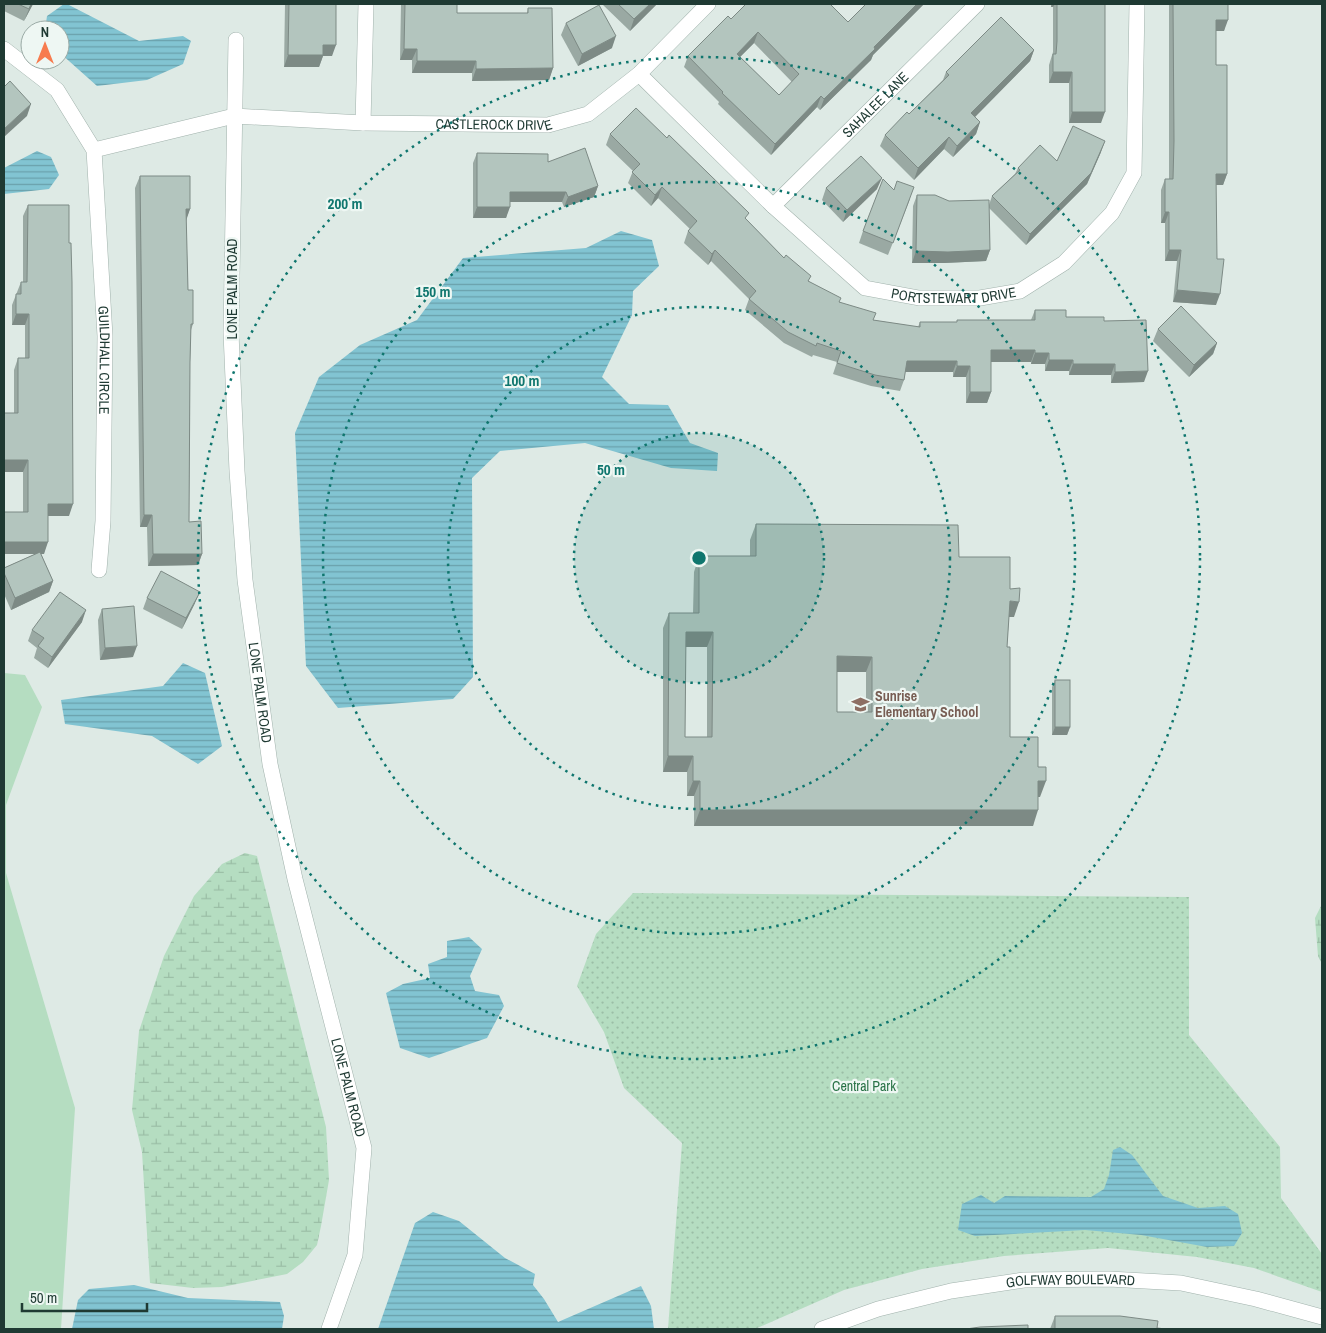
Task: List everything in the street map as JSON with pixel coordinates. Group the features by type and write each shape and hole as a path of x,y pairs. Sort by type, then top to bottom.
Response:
{"street":[{"path":"363,123 366,4"},
{"name":"CASTLEROCK DRIVE","path":"234,116 363,123 548,125 588,114 639,74 708,4"},
{"name":"SAHALEE LANE","path":"773,206 977,4"},
{"name":"PORTSTEWART DRIVE","path":"639,74 773,206 865,288 919,298 980,298 1020,292 1064,263 1112,213 1134,173 1137,4"},
{"name":"LONE PALM ROAD","path":"236,40 231,334 237,471 245,580 270,764 295,879 364,1148 355,1255 329,1329"},
{"name":"GUILDHALL CIRCLE","path":"4,49 56,90 94,150 105,336 103,521 99,570"},
{"path":"94,150 234,116"},
{"name":"GOLFWAY BOULEVARD","path":"822,1329 878,1309 951,1291 1024,1280 1110,1279 1181,1284 1256,1299 1322,1317"}],"green space":[{"path":"4,673 25,675 42,707 6,805 6,873 75,1108 61,1329 4,1329"},
{"path":"245,853 257,856 326,1127 329,1180 317,1245 303,1262 287,1274 222,1287 193,1288 150,1283 142,1152 132,1110 139,1031 164,956 194,896 222,864"},
{"name":"Central Park","path":"633,893 1189,897 1189,1035 1280,1147 1281,1198 1322,1254 1322,1292 1254,1268 1197,1257 1108,1248 1004,1256 922,1269 844,1290 755,1329 668,1329 682,1143 624,1088 604,1032 577,986 596,934"},
{"path":"1322,904 1322,964 1318,956 1315,918"}],"water":[{"path":"64,4 67,4 139,41 183,36 191,41 183,64 147,80 97,86 70,62 70,20 46,20 47,16"},
{"path":"37,151 51,157 59,175 49,189 4,194 4,168"},
{"path":"621,231 652,240 659,266 633,291 632,315 602,377 629,404 668,405 690,443 718,453 717,471 671,468 585,443 500,451 472,478 473,677 453,699 338,708 306,666 295,433 319,377 360,345 417,320 463,258 586,248"},
{"path":"183,663 205,673 222,746 198,764 152,736 65,724 61,700 163,686"},
{"path":"469,937 482,949 470,976 475,991 499,995 504,1006 487,1038 429,1058 400,1048 386,993 403,984 430,978 428,964 447,957 447,941"},
{"path":"1120,1147 1132,1155 1163,1196 1198,1208 1225,1206 1238,1214 1242,1233 1234,1246 1207,1247 1141,1235 1085,1230 975,1236 958,1230 962,1204 981,1195 994,1203 1005,1196 1091,1197 1104,1189 1109,1175 1113,1150"},
{"path":"433,1212 459,1221 505,1258 535,1274 533,1285 558,1322 641,1286 651,1306 654,1329 378,1329 415,1223"},
{"path":"134,1285 188,1298 280,1302 284,1316 282,1329 72,1329 78,1300 89,1289"}],"building":[{"path":"18,4 31,4 29,9"},
{"path":"289,4 336,4 336,45 323,45 323,55 288,55"},
{"path":"405,4 457,4 457,13 528,13 528,8 552,8 553,68 476,69 476,61 417,61 417,49 404,49"},
{"path":"618,4 650,4 634,19"},
{"path":"746,4 830,4 848,22 866,4 917,4 874,47 875,49 824,99 821,96 775,144 722,93 688,56 728,16 731,19","holes":["758,32 799,74 779,95 737,54"]},
{"path":"1057,4 1105,4 1105,112 1072,112 1072,72 1053,72 1053,54 1056,54 1057,41"},
{"path":"1173,4 1228,4 1228,20 1216,20 1216,65 1227,65 1227,174 1216,174 1217,259 1224,259 1220,294 1177,290 1181,250 1169,250 1169,212 1165,212 1165,179 1173,179"},
{"path":"599,5 616,36 582,54 566,23"},
{"path":"1001,17 1034,50 971,113 980,122 957,146 949,137 918,168 885,135 907,112 909,114 949,75 946,72"},
{"path":"10,81 31,104 4,129 4,87"},
{"path":"636,108 667,138 669,135 749,213 745,218 784,258 786,255 811,276 808,281 841,298 839,302 876,313 873,320 920,327 920,322 1035,320 1035,310 1066,310 1066,317 1104,317 1104,321 1146,320 1148,371 1115,372 1115,364 1073,364 1073,360 1049,360 1049,353 1035,353 1035,350 991,350 991,392 970,392 970,366 957,366 957,361 907,361 904,380 875,375 837,363 841,351 817,343 816,346 788,332 749,299 756,291 715,250 712,254 688,231 697,221 662,187 655,195 632,172 640,164 610,134"},
{"path":"1073,126 1105,141 1091,173 1030,234 992,196 1020,170 1018,168 1040,145 1057,161"},
{"path":"585,148 598,186 568,197 566,192 510,192 510,207 477,207 477,153 548,154 548,162"},
{"path":"861,156 882,178 847,210 826,188"},
{"path":"140,176 190,176 190,209 186,209 188,290 193,290 190,362 189,522 201,521 202,554 153,554 152,515 144,515"},
{"path":"883,179 894,190 897,181 914,187 893,243 863,231"},
{"path":"917,195 935,195 949,201 989,200 990,250 916,251"},
{"path":"28,205 69,205 72,282 73,504 48,504 48,542 4,542 4,512 28,512 28,460 4,460 4,413 18,413 18,358 29,358 29,314 16,314 16,294 21,294 21,282 27,282"},
{"path":"1181,306 1217,343 1194,365 1158,329"},
{"path":"756,524 958,525 959,557 1010,557 1010,589 1020,588 1019,602 1010,601 1007,647 1010,647 1010,737 1038,737 1038,767 1046,767 1046,781 1038,781 1038,810 700,810 700,781 693,781 693,756 668,756 669,613 699,613 699,556 756,556","holes":["686,632 713,632 712,737 685,737","837,656 872,657 872,712 837,712"]},
{"path":"40,552 53,581 15,598 4,573 4,568"},
{"path":"161,571 200,592 186,618 147,598"},
{"path":"60,592 86,610 52,657 38,646 44,638 32,630"},
{"path":"134,606 137,646 105,648 102,609"},
{"path":"1055,680 1070,680 1070,727 1055,727"},
{"path":"1055,1316 1120,1316 1158,1321 1157,1328 1166,1329 1055,1329"},
{"path":"1028,1325 1028,1329 966,1329 980,1327"}],"place":[{"name":"Sunrise Elementary School","path":"861,704"}]}
